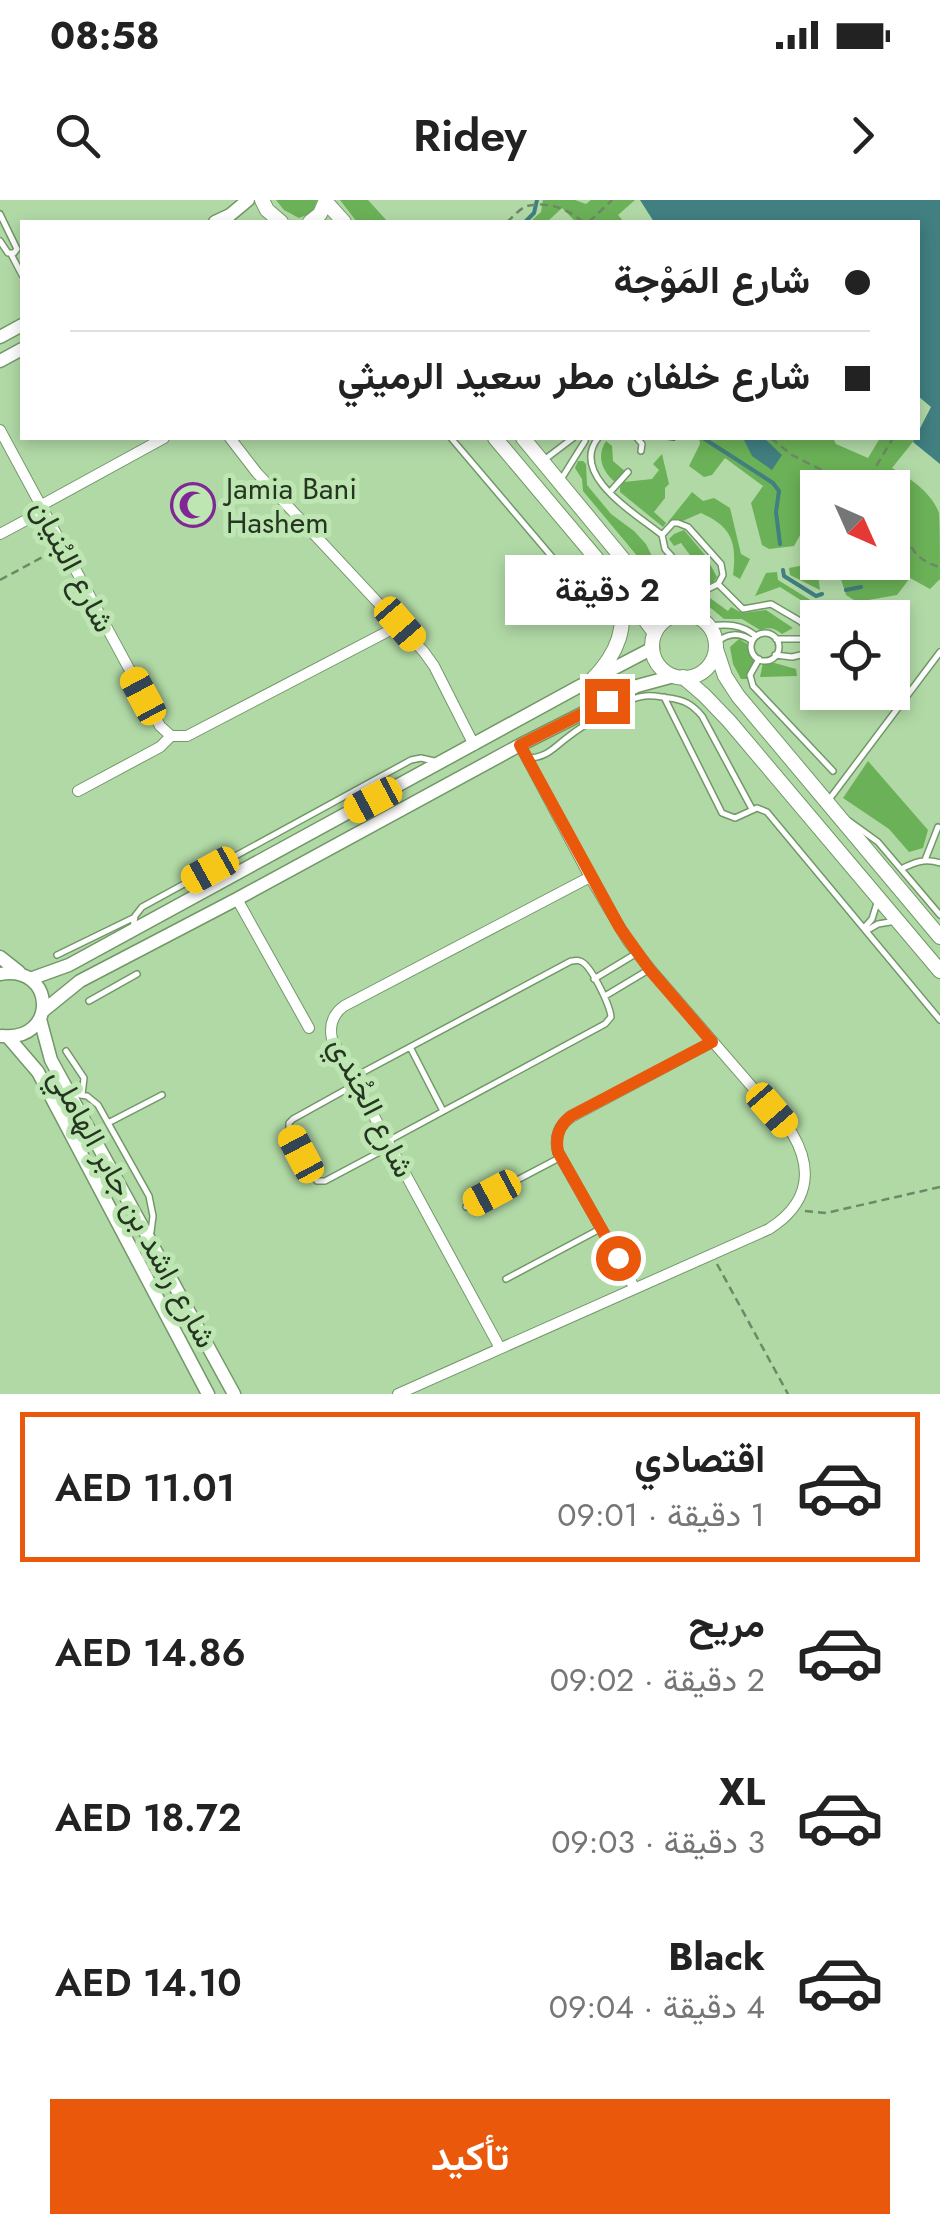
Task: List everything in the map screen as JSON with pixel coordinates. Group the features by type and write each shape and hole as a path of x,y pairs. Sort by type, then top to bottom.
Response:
{"main road":[{"path":"262,200 266,210 278,220"},
{"path":"326,201 342,220"},
{"path":"497,440 617,583 654,641 659,665 704,694 940,971"},
{"path":"524,440 642,582 664,602 709,626 725,676 738,696 940,937"},
{"path":"591,681 606,666 623,626 617,583"},
{"path":"654,641 666,620 683,614"},
{"path":"679,677 702,672 714,658 716,646"}],"street":[{"path":"219,220 248,200"},
{"name":"شارع البُنيان","path":"0,430 160,726 171,736"},
{"path":"0,534 161,440"},
{"path":"231,440 256,473 400,624 434,666 474,745"},
{"path":"78,791 156,749 171,736 187,736 400,624"},
{"path":"0,974 26,976 60,970 100,941 442,763 591,681 654,641"},
{"path":"3,1036 27,1033 70,988 100,971 524,751 636,686 679,677"},
{"path":"398,1394 769,1230 796,1205 805,1178 800,1147 792,1133 637,954 590,877 524,751"},
{"name":"شارع الجُندي","path":"500,1348 354,1080 331,1033 332,1022 339,1010 590,877"},
{"path":"238,899 308,1028"},
{"path":"0,956 26,976"},
{"name":"شارع راشد بن جابر الهاملي","path":"26,976 41,993 41,1015 51,1060 76,1094 234,1394"},
{"name":"شارع راشد بن جابر الهاملي","path":"3,1036 38,1072 208,1394"},
{"path":"634,1287 560,1157 556,1140 566,1120 712,1042"}],"lane":[{"path":"0,214 17,246 11,254"},
{"path":"0,241 20,271"},
{"path":"452,440 603,617"},
{"path":"542,461 570,440"},
{"path":"559,481 582,440"},
{"path":"584,440 591,447"},
{"path":"596,440 589,456 594,473 610,492 662,534 665,549 698,586 708,589 718,584 723,575 721,564 688,526 673,524 662,534"},
{"path":"639,440 641,452"},
{"path":"610,492 628,472"},
{"path":"718,584 743,610 771,604 800,621"},
{"path":"709,626 739,626 754,639"},
{"path":"716,646 724,636 735,634 754,639 764,633 776,639 800,639"},
{"path":"754,639 752,653 759,660 800,655"},
{"path":"775,656 776,639"},
{"path":"940,652 832,807 870,834 940,915"},
{"path":"759,660 750,675 752,686 833,771"},
{"path":"524,751 539,757 550,753 572,734 629,700 643,696 682,700 698,711 752,809"},
{"path":"664,698 722,813 734,818 752,809 767,812 940,1020"},
{"path":"925,860 938,827"},
{"path":"901,869 925,860 940,862"},
{"path":"865,929 875,913 876,895"},
{"path":"865,929 898,921"},
{"path":"57,956 100,941"},
{"path":"594,979 637,954"},
{"path":"571,962 584,962 611,1012 605,1024 443,1111 326,1181 316,1181 289,1132 289,1123 410,1047 571,962"},
{"path":"604,996 650,970"},
{"path":"100,971 110,989"},
{"path":"88,1000 138,974"},
{"path":"410,1047 443,1111"},
{"path":"66,1051 84,1078 76,1094 95,1101 152,1202 150,1240"},
{"path":"108,1123 162,1095"},
{"path":"466,1207 560,1157"},
{"path":"506,1279 601,1228"}],"path":[{"path":"552,206 554,200"},
{"path":"591,220 612,200"},
{"path":"509,220 530,206 566,209 580,220"},
{"path":"773,440 822,470"},
{"path":"874,470 892,440"},
{"path":"910,545 914,555 940,567"},
{"path":"0,580 62,547"},
{"path":"796,1205 812,1213 826,1213 940,1187"},
{"path":"712,1254 788,1394"}],"green space":[{"path":"276,200 317,200 312,213 299,218"},
{"path":"340,200 368,200 386,220 355,220"},
{"path":"543,200 586,204 591,200 635,200 618,215 622,220 574,220 562,208 549,220 532,220 541,212"},
{"path":"699,440 834,440 868,458 879,440 914,440 892,468 895,470 800,470 800,535 794,546 769,549 762,545 751,503 763,486 725,458 712,475 704,477 689,466"},
{"path":"606,441 612,446 613,461 626,472 616,483 602,464"},
{"path":"662,454 669,484 665,498 654,512 666,523 663,527 620,492 624,482 652,479 659,470 653,464"},
{"path":"578,461 586,464 587,485 611,514 646,544 663,579 677,592 710,598 728,611 731,607 742,613 766,610 793,628 782,634 772,629 760,630 742,619 724,619 706,604 676,598 583,491 575,468"},
{"path":"910,479 926,493 939,513 940,579 930,589 910,578"},
{"path":"692,492 703,501 714,498 730,508 741,554 750,559 740,579 733,575 733,545 720,524 701,513 678,523 668,522"},
{"path":"684,530 705,555 717,577 713,583 705,584 705,575 681,543 674,546 669,539"},
{"path":"800,566 800,580 790,575 789,568"},
{"path":"777,572 778,580 810,600 801,600 780,587 755,596 766,573"},
{"path":"800,580 819,580 820,590"},
{"path":"841,580 908,580 897,595 854,600 846,595"},
{"path":"739,639 749,645 756,658 750,679 741,679 733,664 730,647"},
{"path":"763,663 796,669 797,676 760,677"},
{"path":"868,761 928,830 923,848 909,852 889,829 843,798"}],"water":[{"path":"640,200 940,200 940,464 913,442 920,440 920,428 931,407 920,398 920,220 653,220"},
{"path":"744,440 766,440 782,455 772,470 752,456"}],"waterway":[{"path":"527,220 534,213 537,200"},
{"path":"706,440 773,483 779,491 776,512 780,544"},
{"path":"783,570 784,576 816,596 822,594"},
{"path":"846,590 861,587"}],"place":[{"name":"Jamia Bani Hashem","path":"193,505"}],"route":[{"path":"607,701 520,745 628,941 712,1042 562,1124 556,1140 558,1152 618,1258"}]}
